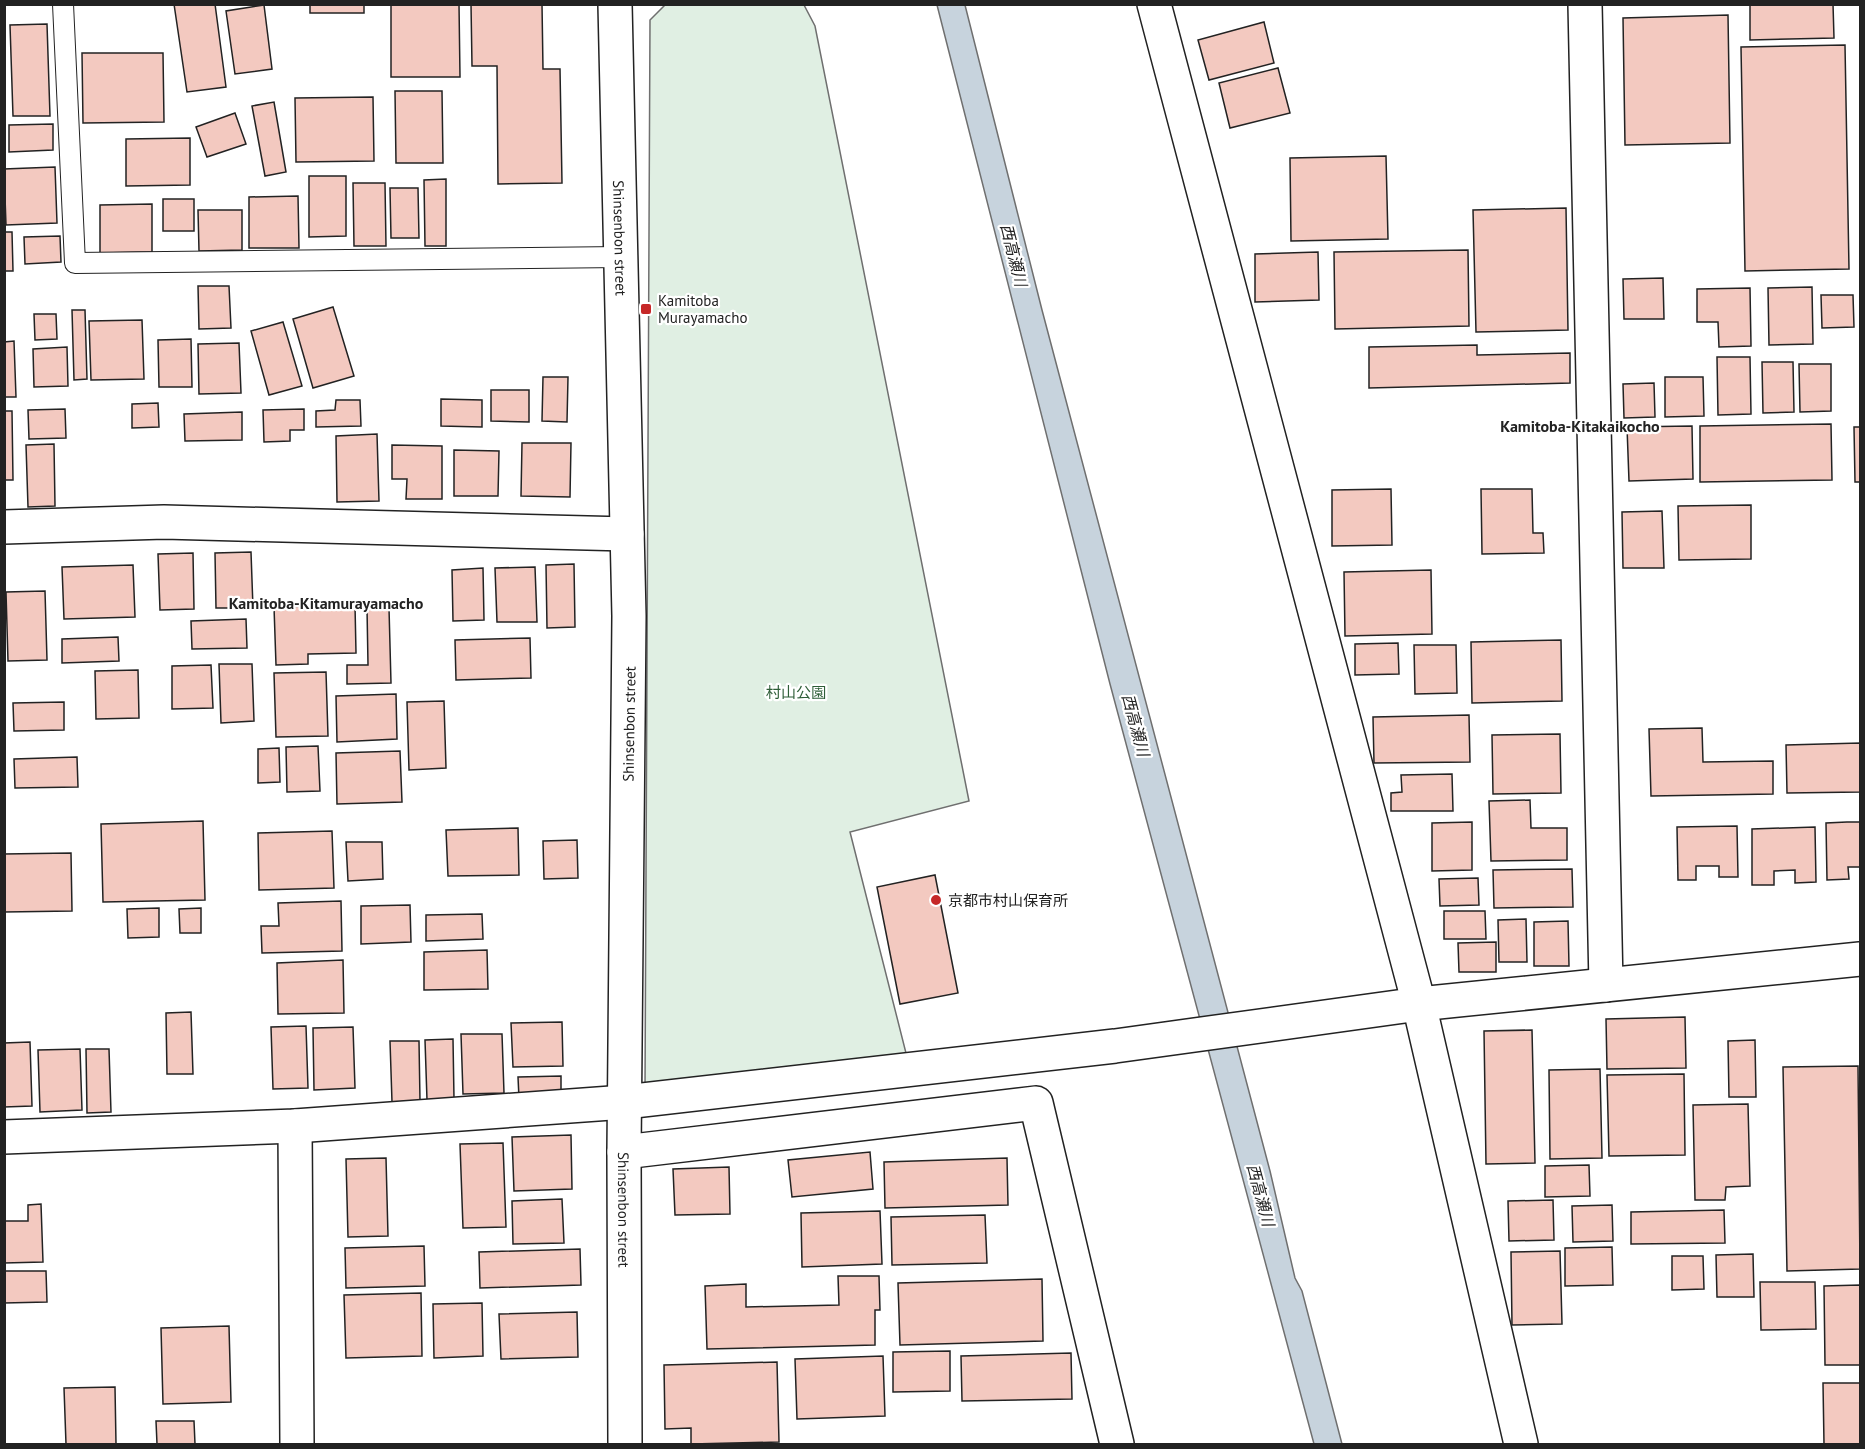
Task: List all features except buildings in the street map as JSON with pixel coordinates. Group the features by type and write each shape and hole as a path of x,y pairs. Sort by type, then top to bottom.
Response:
{"street":[{"name":"Shinsenbon street","path":"615,4 630,616 624,1152 625,1444"},
{"path":"1154,4 1419,1004 1521,1444"},
{"path":"1585,4 1606,985"},
{"path":"4,526 164,522 627,534"},
{"path":"4,1137 296,1126 625,1102 1115,1046 1419,1004 1860,959"},
{"path":"624,1152 1036,1103 1117,1444"},
{"path":"296,1126 297,1444"}],"lane":[{"path":"63,4 75,263 621,257"}],"green space":[{"name":"村山公園","path":"665,5 804,5 815,26 969,801 850,832 907,1057 645,1089 650,20"}],"water":[{"name":"西高瀬川","path":"937,5 965,5 1042,310 1270,1171 1295,1278 1302,1291 1342,1444 1314,1444 1110,684"}],"place":[{"name":"Kamitoba Murayamacho","path":"646,309"},
{"name":"京都市村山保育所","path":"936,900"}],"district":[{"name":"Kamitoba-Kitakaikocho","path":"1580,426"},
{"name":"Kamitoba-Kitamurayamacho","path":"326,603"}]}
